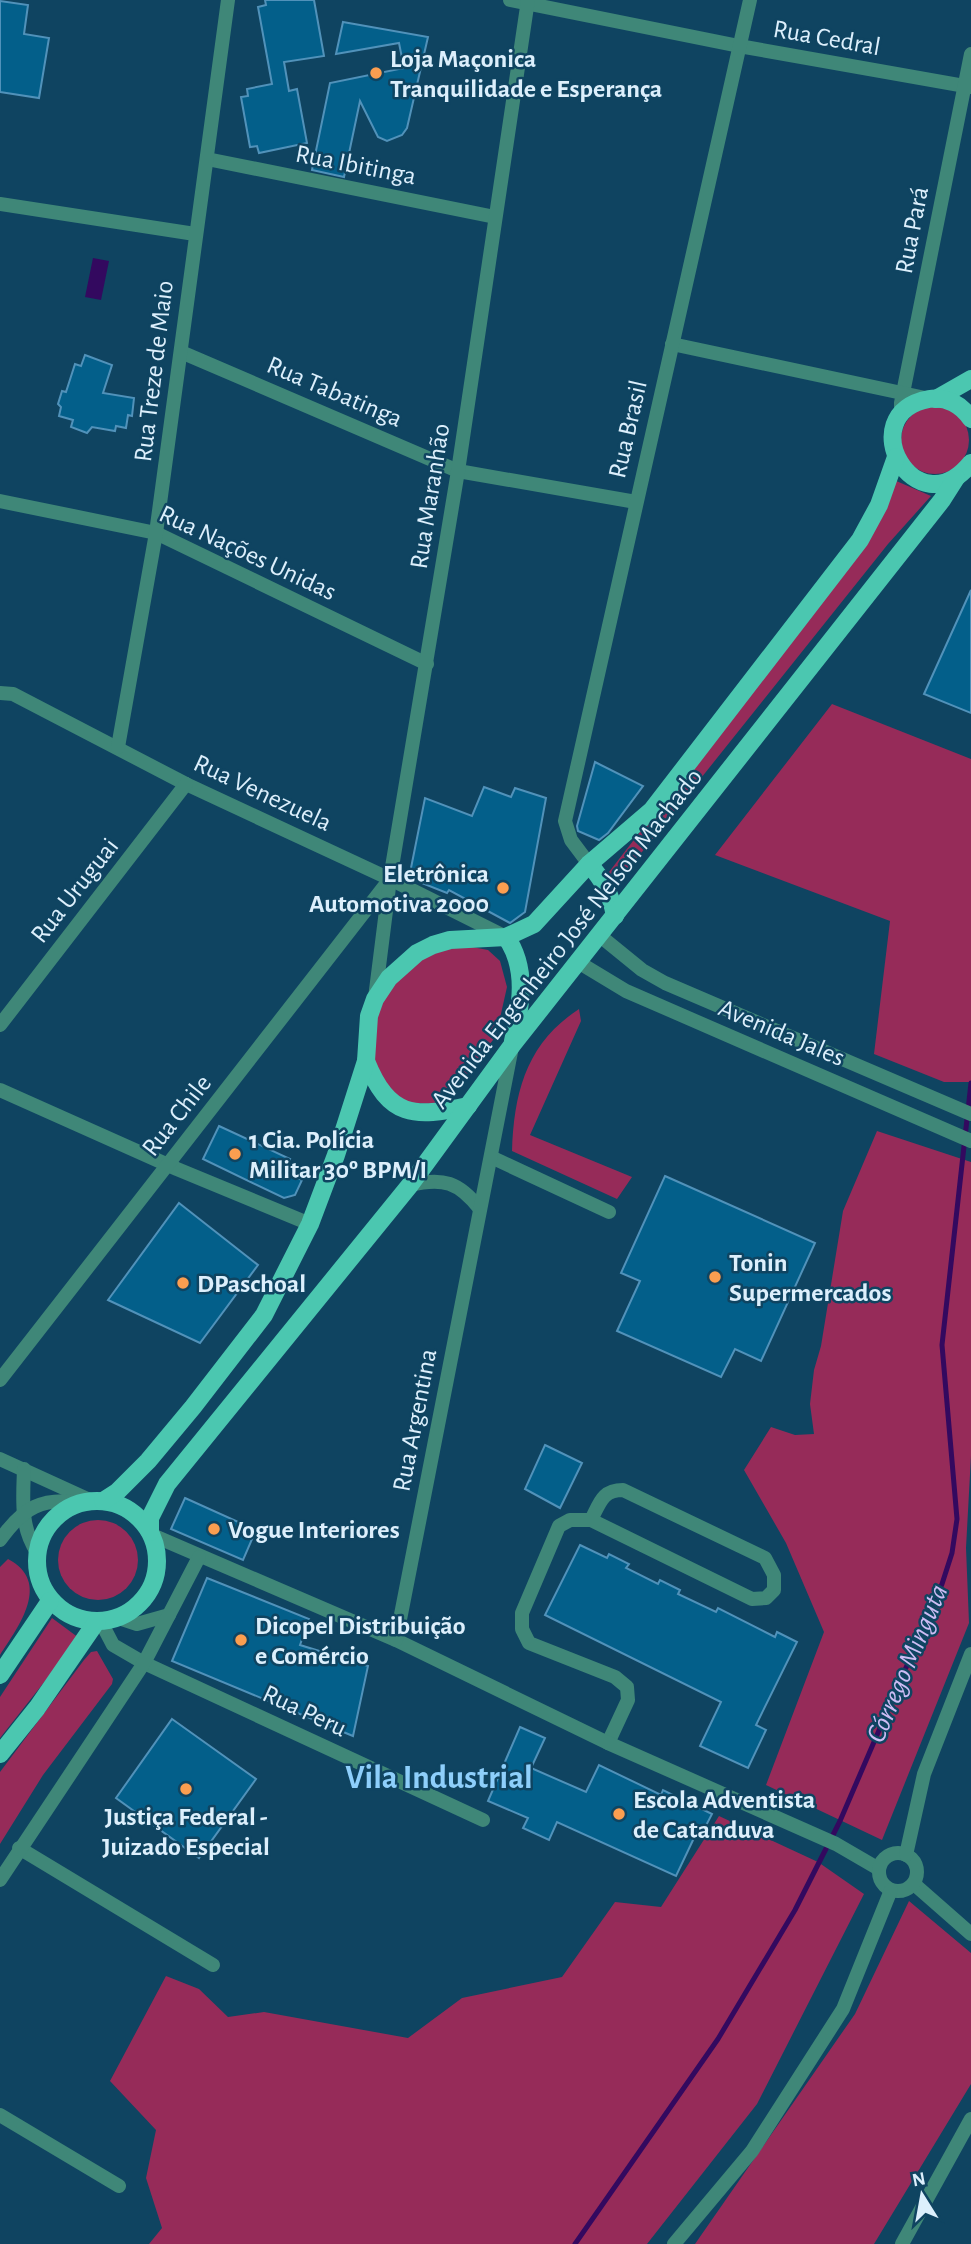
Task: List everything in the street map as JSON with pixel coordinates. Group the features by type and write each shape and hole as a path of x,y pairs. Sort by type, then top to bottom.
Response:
{"main road":[{"path":"901,416 919,402 933,399 971,379"},
{"path":"933,399 953,402 968,412"},
{"name":"Avenida Engenheiro José Nelson Machado","path":"92,1502 117,1492 148,1461 264,1315 310,1224 337,1155 366,1062 368,1026 375,999 389,978 405,963 433,945 450,940 506,937 534,924 589,863 652,810 860,540 879,505 896,457 893,436 901,416"},
{"path":"896,457 911,476 921,481 945,482 956,478"},
{"name":"Avenida Engenheiro José Nelson Machado","path":"151,1533 150,1518 167,1484 410,1185 513,1044 942,500 956,478 971,463"},
{"path":"589,863 606,884 615,916"},
{"path":"506,937 513,947 520,975 519,1012 513,1044"},
{"path":"366,1062 383,1093 400,1108 426,1114 468,1106"},
{"path":"92,1502 128,1509 151,1533 158,1562 153,1583 142,1601 119,1618 99,1622 77,1619 50,1601 37,1573 37,1552 46,1528 56,1517 92,1502"},
{"path":"0,1675 50,1601"},
{"path":"0,1754 99,1622"}],"street":[{"name":"Rua Treze de Maio","path":"118,747 156,533 228,0"},
{"name":"Rua Cedral","path":"510,0 739,46 968,86"},
{"name":"Rua Brasil","path":"589,863 572,840 565,821 750,0"},
{"name":"Rua Maranhão","path":"375,999 390,879 458,471 528,2"},
{"name":"Rua Pará","path":"901,416 903,392 968,86 971,54"},
{"name":"Rua Ibitinga","path":"207,159 495,218"},
{"path":"0,204 195,234"},
{"path":"672,344 933,399"},
{"name":"Rua Tabatinga","path":"181,352 458,471 636,502"},
{"name":"Rua Nações Unidas","path":"0,501 156,533 427,664"},
{"name":"Rua Venezuela","path":"0,693 13,694 187,784 390,879 506,937"},
{"name":"Rua Uruguai","path":"0,1025 187,784"},
{"name":"Rua Chile","path":"0,1381 390,879"},
{"name":"Avenida Jales","path":"599,935 642,970 665,983 971,1114"},
{"name":"Avenida Jales","path":"578,962 626,991 970,1140"},
{"name":"Rua Argentina","path":"396,1640 513,1044"},
{"path":"0,1090 310,1224"},
{"path":"491,1157 610,1212"},
{"path":"410,1185 430,1180 450,1183 467,1193 480,1209"},
{"path":"0,1459 92,1502"},
{"path":"24,1469 23,1512 30,1540 37,1552"},
{"path":"591,1520 605,1495 612,1490 623,1490 765,1558 774,1576 774,1590 766,1598 752,1599 591,1520 570,1520 559,1526 522,1613 522,1629 529,1643 615,1677 627,1687 628,1700 608,1743"},
{"path":"0,1539 23,1512 57,1500 92,1502"},
{"path":"151,1533 199,1557 396,1640 608,1743 836,1844 879,1869"},
{"path":"0,1880 144,1662 199,1557"},
{"path":"119,1618 137,1624 169,1615"},
{"name":"Rua Peru","path":"99,1622 113,1645 144,1662 483,1820"},
{"path":"906,1855 924,1774 971,1654"},
{"path":"19,1848 213,1965"},
{"path":"897,1853 906,1855 917,1867 914,1884 899,1892 891,1890 880,1878 879,1869 889,1856 897,1853"},
{"path":"914,1884 971,1934"},
{"path":"674,2244 752,2151 843,2008 891,1890"},
{"path":"0,2115 119,2186"},
{"path":"902,2244 971,2119"}],"shaded area":[{"path":"93,258 109,261 101,300 85,297"},
{"path":"935,406 948,409 959,416 966,427 969,440 966,453 959,464 948,471 935,474 922,471 911,464 904,453 901,440 904,427 911,416 922,409"},
{"path":"894,480 931,496 888,544 618,882 609,872 873,531"},
{"path":"832,704 971,759 971,1082 944,1082 874,1054 890,921 715,855"},
{"path":"467,946 488,950 500,961 507,987 496,1036 452,1094 432,1104 410,1103 396,1097 370,1060 377,1008 392,983 412,963 439,950"},
{"path":"579,1009 581,1021 530,1135 632,1177 617,1199 512,1151 520,1089 535,1053 561,1022"},
{"path":"877,1131 971,1162 971,1456 966,1548 969,1623 882,1840 766,1785 824,1632 786,1543 744,1470 771,1427 795,1435 814,1434 810,1404 814,1370 821,1346 843,1211"},
{"path":"90,1520 106,1520 127,1531 138,1552 138,1568 127,1589 106,1600 90,1600 76,1594 64,1582 58,1568 58,1552 64,1538 76,1526"},
{"path":"8,1559 21,1569 28,1580 30,1592 22,1618 0,1655 0,1567"},
{"path":"52,1618 79,1638 0,1738 0,1697"},
{"path":"97,1651 113,1679 112,1684 43,1775 0,1844 0,1772 84,1660 91,1652"},
{"path":"719,1816 818,1862 864,1894 757,2104 647,2244 149,2244 162,2228 146,2178 156,2130 110,2081 166,1976 199,1989 228,2017 264,2012 408,2038 462,1998 562,1977 615,1902 661,1907"},
{"path":"909,1901 971,1953 971,2084 874,2244 695,2244 855,2014"}],"building":[{"path":"265,0 314,0 324,56 284,62 289,91 297,89 307,143 259,153 257,146 250,147 241,97 248,96 247,89 272,84 258,7 266,5"},
{"path":"0,1 28,5 24,34 49,38 39,98 0,92"},
{"name":"Loja Maçonica Tranquilidade e Esperança","path":"343,22 428,37 407,128 402,135 387,141 378,137 360,101 344,177 312,170 330,83 404,68 399,43 336,54"},
{"path":"85,355 112,365 103,393 134,398 132,416 128,415 126,428 116,426 115,431 92,427 87,433 71,427 73,420 59,416 61,407 58,404 62,391 66,392 75,364 81,366"},
{"path":"971,590 971,713 924,694"},
{"path":"595,762 643,786 608,833 599,840 578,831 577,826"},
{"path":"484,787 511,797 515,788 546,798 525,912 510,923 449,890 447,893 409,878 425,798 472,816"},
{"path":"219,1126 290,1159 284,1172 302,1180 295,1195 284,1198 203,1159"},
{"name":"Tonin Supermercados","path":"665,1176 815,1243 761,1361 735,1349 721,1377 617,1331 640,1281 621,1273"},
{"name":"DPaschoal","path":"179,1203 258,1265 200,1343 108,1300"},
{"path":"545,1445 582,1463 560,1508 525,1489"},
{"name":"Vogue Interiores","path":"185,1498 256,1530 243,1560 171,1529"},
{"path":"580,1545 607,1558 609,1554 629,1564 626,1568 658,1584 660,1580 680,1590 678,1594 716,1612 718,1608 775,1637 777,1632 797,1642 756,1725 766,1730 748,1768 700,1746 721,1702 545,1615"},
{"name":"Dicopel Distribuição e Comércio","path":"207,1578 309,1619 300,1645 368,1666 353,1736 172,1661"},
{"name":"Justiça Federal - Juizado Especial","path":"172,1719 256,1779 199,1858 116,1798"},
{"path":"520,1727 545,1738 531,1768 586,1792 599,1765 661,1795 663,1790 712,1814 700,1837 694,1838 676,1876 557,1822 549,1840 523,1828 528,1818 488,1801"}],"waterway":[{"name":"Córrego Minguta","path":"575,2244 718,2039 795,1910 840,1821 942,1584 952,1553 957,1519 942,1345 971,1083"}],"place":[{"name":"Loja Maçonica Tranquilidade e Esperança","path":"376,73"},
{"name":"Eletrônica Automotiva 2000","path":"503,888"},
{"name":"1 Cia. Polícia Militar 30º BPM/I","path":"235,1154"},
{"name":"Tonin Supermercados","path":"715,1277"},
{"name":"DPaschoal","path":"183,1283"},
{"name":"Vogue Interiores","path":"214,1529"},
{"name":"Dicopel Distribuição e Comércio","path":"241,1640"},
{"name":"Justiça Federal - Juizado Especial","path":"186,1789"},
{"name":"Escola Adventista de Catanduva","path":"619,1814"}],"district":[{"name":"Vila Industrial","path":"439,1776"}]}
